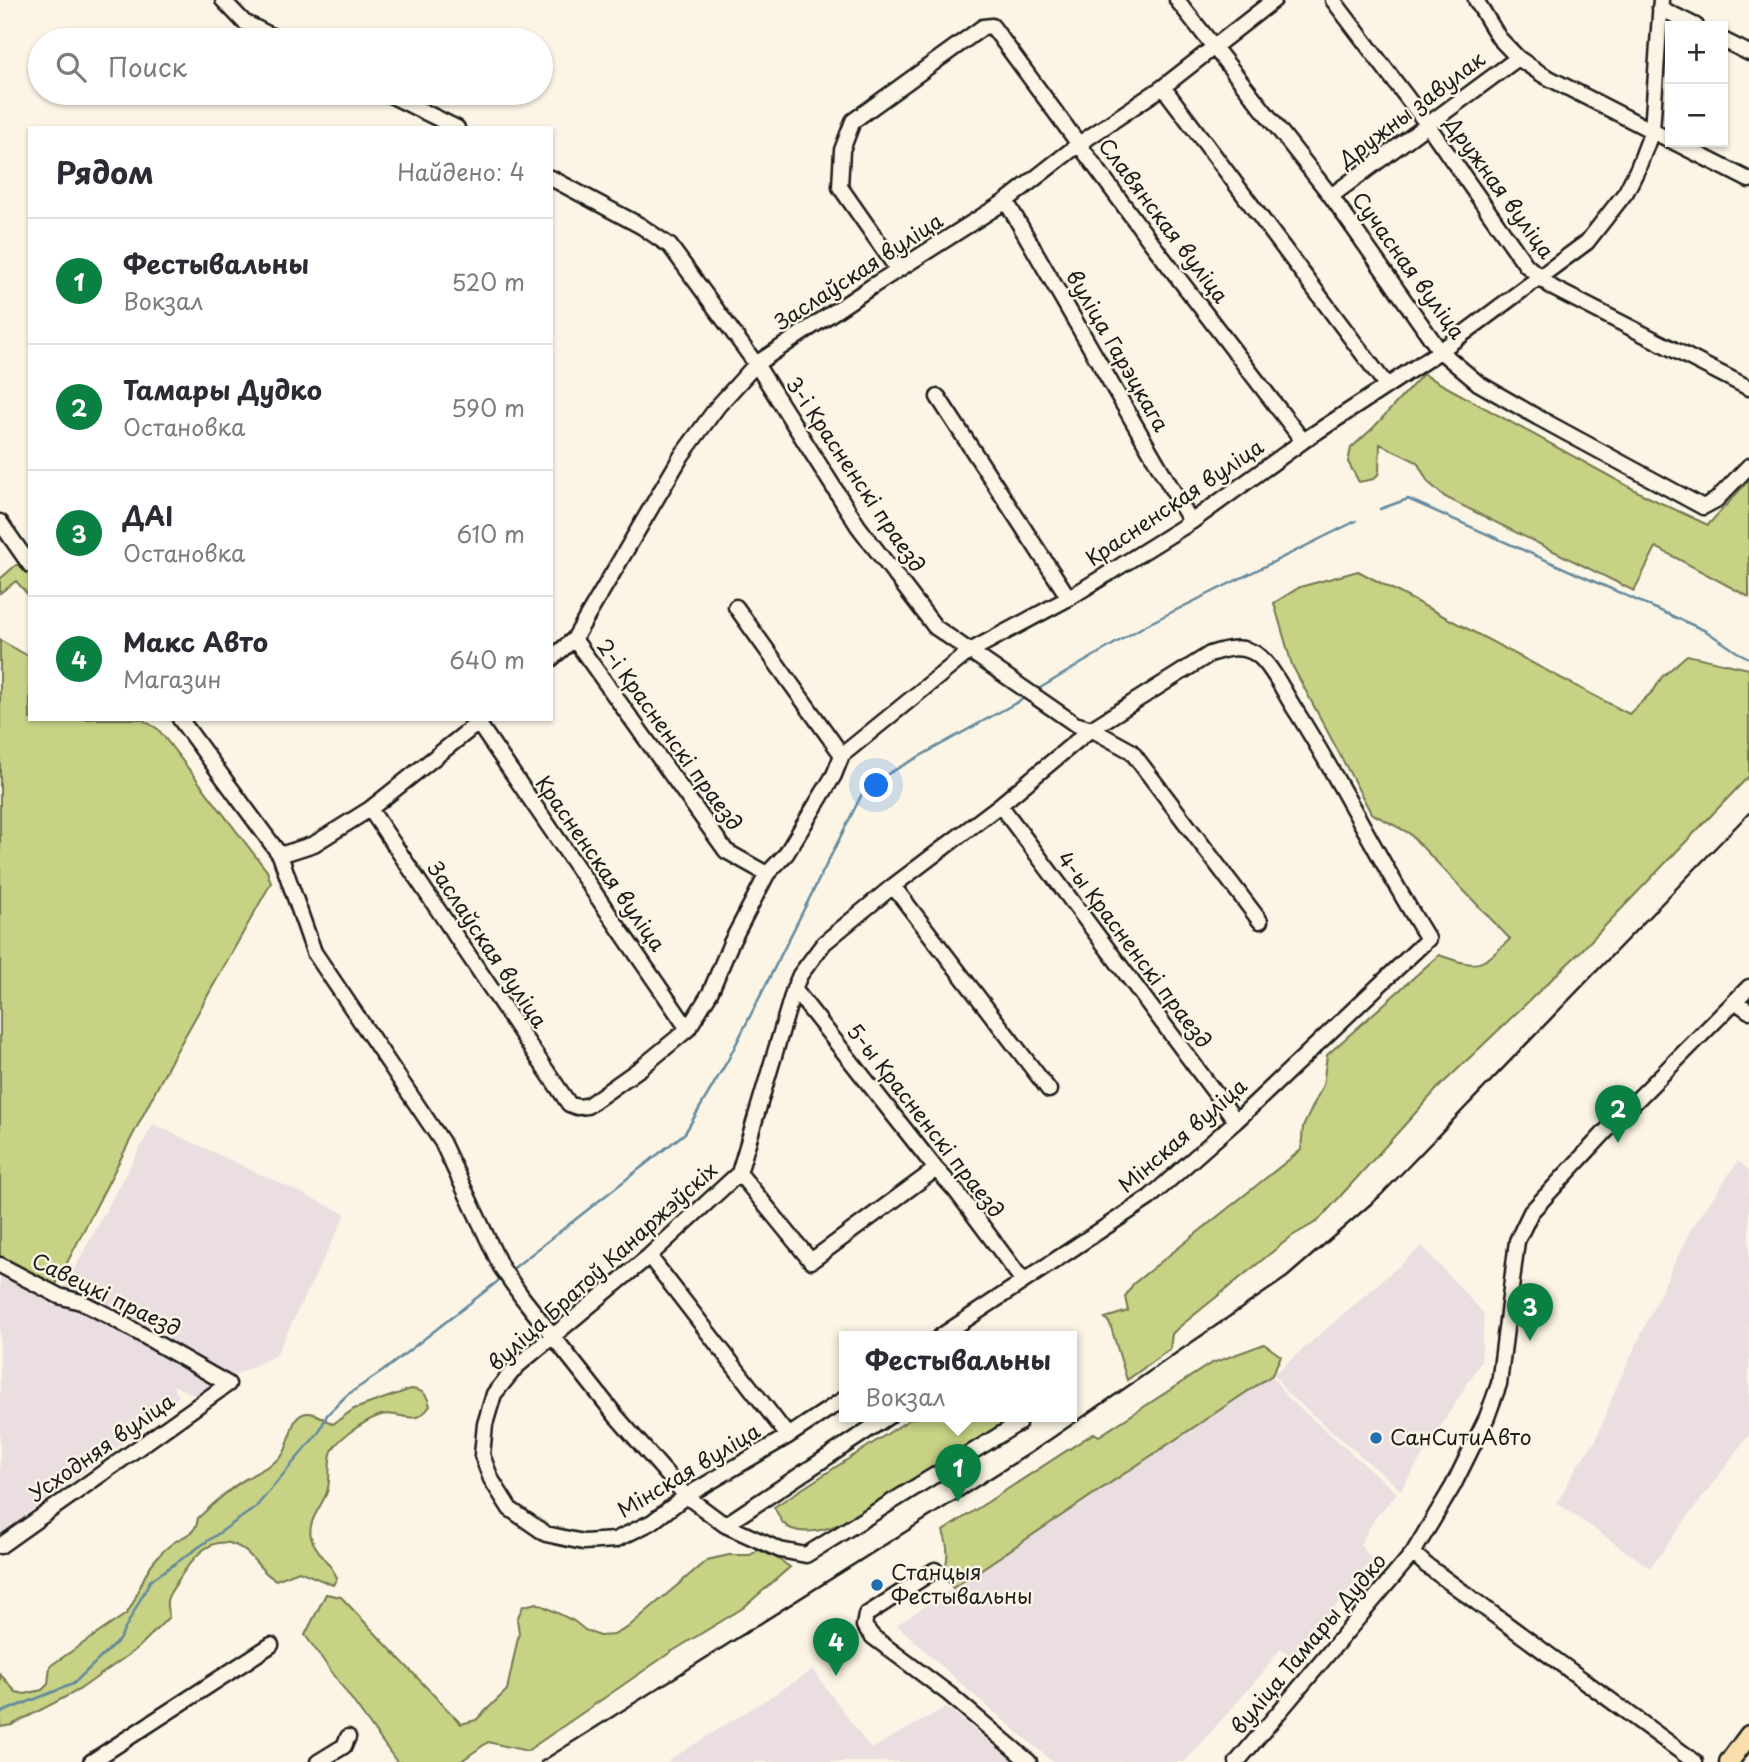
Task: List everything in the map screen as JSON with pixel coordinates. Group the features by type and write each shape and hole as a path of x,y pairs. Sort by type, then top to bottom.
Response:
{"main road":[{"path":"1738,1757 1749,1735"}],"street":[{"path":"223,0 244,22 256,28"},
{"name":"Сучасная вуліца","path":"1177,0 1331,196 1440,351 1478,383 1703,507 1716,500 1749,466"},
{"name":"Заслаўская вуліца","path":"553,657 574,639 682,455 718,406 756,364 1006,201 1079,144 1163,87 1274,0"},
{"name":"Дружная вуліца","path":"1333,0 1427,124 1526,265 1538,277 1553,288 1749,388"},
{"path":"1476,0 1499,38 1518,58 1544,75 1665,138"},
{"path":"1660,4 1688,21"},
{"name":"Красненская вуліца","path":"569,1104 587,1106 642,1067 688,1028 710,993 731,943 767,874 786,854 834,775 842,755 970,650 1069,598 1191,522 1303,441 1440,351 1587,242 1626,192 1652,131 1660,4"},
{"name":"Славянская вуліца","path":"898,270 839,187 842,149 853,121 983,27 992,26 1150,241 1303,441"},
{"path":"1728,42 1749,53"},
{"name":"Дружны завулак","path":"1331,196 1518,58"},
{"path":"1163,87 1387,386"},
{"path":"410,105 453,126"},
{"path":"1684,147 1749,180"},
{"name":"3-і Красненскі праезд","path":"553,179 641,226 670,246 756,364 858,526 935,627 1074,724 1091,729"},
{"name":"вуліца Гарэцкага","path":"1006,201 1191,522"},
{"path":"938,397 1069,598"},
{"path":"0,522 28,562"},
{"path":"736,607 842,755"},
{"name":"2-і Красненскі праезд","path":"574,639 726,851 767,874"},
{"name":"вуліца Братоў Канаржэўскіх","path":"510,1509 491,1479 482,1455 485,1424 494,1394 516,1367 649,1256 739,1173 794,989 800,975 824,943 893,886 1000,805 1091,729 1210,654 1226,648 1247,649 1262,658 1315,740 1396,888 1428,939"},
{"path":"181,721 280,855 314,952 442,1142 501,1267 616,1416 686,1496 725,1525 780,1550 806,1555 1018,1422"},
{"path":"280,855 314,844 370,809 480,721"},
{"name":"Красненская вуліца","path":"480,721 688,1028"},
{"path":"1091,729 1131,751 1260,921"},
{"name":"4-ы Красненскі праезд","path":"1000,805 1236,1121"},
{"name":"Заслаўская вуліца","path":"370,809 569,1104"},
{"path":"893,886 1049,1090"},
{"name":"Мінская вуліца","path":"948,1331 1149,1198 1236,1121 1428,939"},
{"name":"вуліца Тамары Дудко","path":"1237,1762 1413,1553 1453,1486 1499,1384 1517,1241 1531,1212 1606,1131 1749,987"},
{"name":"5-ы Красненскі праезд","path":"794,989 956,1191 1023,1280"},
{"path":"1735,1001 1749,1011"},
{"name":"вуліца Братоў Канаржэўскіх","path":"739,1173 811,1261 936,1169"},
{"path":"649,1256 788,1436"},
{"name":"Савецкі праезд","path":"0,1265 59,1296 81,1302 109,1316 228,1384"},
{"path":"961,1322 966,1331"},
{"name":"Усходняя вуліца","path":"0,1546 228,1384"},
{"name":"Мінская вуліца","path":"510,1509 546,1534 583,1542 615,1540 652,1522 686,1496 788,1436 839,1402"},
{"path":"725,1525 880,1422"},
{"name":"вуліца Тамары Дудко","path":"1413,1553 1695,1762"},
{"path":"935,1570 866,1615 864,1626 873,1637 948,1694 1029,1762"},
{"path":"91,1762 271,1645"},
{"path":"318,1762 344,1746 348,1737"}],"shaded area":[{"path":"153,1124 346,1214 276,1355 196,1395 172,1385 179,1396 145,1427 0,1534 0,1274 54,1306"},
{"path":"1738,1161 1749,1170 1749,1435 1650,1568 1557,1503 1578,1464 1595,1442 1616,1388 1689,1232"},
{"path":"1422,1246 1484,1314 1481,1362 1401,1490 1287,1393 1274,1374"},
{"path":"1272,1375 1285,1395 1397,1493 1376,1517 1360,1544 1373,1561 1293,1658 1281,1648 1185,1762 1053,1762 897,1625"},
{"path":"813,1670 871,1749 946,1707 1014,1762 666,1762"}],"green space":[{"path":"1423,374 1644,495 1708,525 1749,480 1749,597 1656,547 1634,591 1445,497 1428,482 1417,462 1380,444 1379,473 1374,479 1359,482 1348,462 1351,448"},
{"path":"16,565 22,566 28,574 28,595 16,581 0,593 0,579"},
{"path":"1358,571 1629,714 1654,690 1662,677 1687,655 1749,669 1749,776 1579,953 1437,1089 1318,1221 1292,1236 1178,1328 1172,1334 1170,1349 1127,1380 1110,1324 1105,1318 1128,1311 1125,1297 1133,1284 1301,1150 1303,1127 1323,1085 1327,1055 1439,955 1471,964 1478,963 1492,956 1510,939 1409,833 1371,813 1292,665 1274,603 1300,587"},
{"path":"0,640 28,656 28,721 144,721 158,729 267,871 271,883 172,1059 53,1290 0,1260"},
{"path":"1264,1344 1281,1356 1272,1375 953,1588 942,1574 947,1553 943,1531 1094,1433 1099,1436 1210,1364"},
{"path":"411,1389 424,1393 427,1398 430,1406 424,1413 413,1418 388,1414 375,1417 345,1436 331,1454 327,1492 310,1531 316,1548 337,1578 333,1585 299,1571 276,1580 241,1548 216,1543 200,1552 182,1575 168,1598 169,1617 138,1648 79,1690 12,1725 0,1727 0,1674 16,1692 25,1694 42,1690 48,1684 50,1666 126,1614 150,1566 162,1552 191,1532 198,1518 229,1491 281,1457 298,1417 311,1413 333,1424 354,1409"},
{"path":"906,1422 1008,1422 1006,1429 840,1524 819,1530 796,1530 783,1523 774,1507"},
{"path":"762,1548 790,1567 743,1608 671,1652 527,1751 488,1742 460,1762 397,1762 305,1635 326,1594 341,1597 461,1724 476,1720 507,1690 519,1633 517,1619 523,1606 537,1603 599,1636 614,1635 627,1628 707,1560 729,1555 750,1555"}],"waterway":[{"path":"1380,509 1408,499 1706,631 1749,658"},
{"path":"1040,688 1146,625 1356,521"},
{"path":"510,1271 685,1133 728,1060 866,786 1023,699"},
{"path":"0,1713 73,1684 119,1640 150,1581 255,1508 319,1432 327,1415 347,1395 383,1371 502,1278"}],"railway":[{"path":"1077,1421 1287,1277 1380,1196 1749,813"},
{"path":"541,1762 1076,1422"}],"place":[{"name":"Тамары Дудко","path":"1618,1143"},
{"name":"ДАІ","path":"1530,1341"},
{"name":"СанСитиАвто","path":"1376,1438"},
{"name":"Фестывальны","path":"958,1502"},
{"name":"Станцыя Фестывальны","path":"877,1585"},
{"name":"Макс Авто","path":"836,1676"}]}
